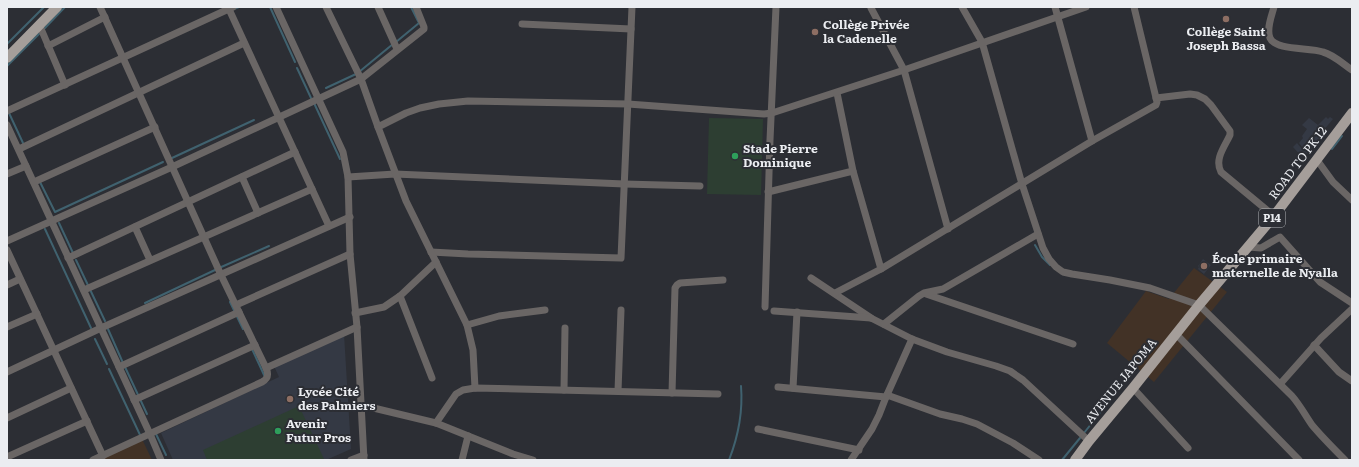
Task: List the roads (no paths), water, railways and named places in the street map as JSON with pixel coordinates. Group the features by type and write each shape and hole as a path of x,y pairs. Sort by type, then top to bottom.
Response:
{"main road":[{"path":"7,58 57,7"},
{"name":"ROAD TO PK 12","path":"1188,320 1274,216 1317,160 1348,125 1352,113"},
{"name":"AVENUE JAPOMA","path":"1075,460 1188,320"}],"street":[{"path":"93,460 262,382 268,375 256,345 221,275 100,7"},
{"path":"276,7 343,152 348,176 350,254 357,327 364,457 351,460"},
{"path":"326,7 361,79 406,201 467,325 473,350 476,388"},
{"path":"378,7 397,49"},
{"path":"8,238 51,221 172,167 361,79 424,29 416,7"},
{"path":"431,252 621,258 632,7"},
{"path":"765,307 768,192 776,7"},
{"path":"962,7 982,42 1022,184 1043,248 1049,259 1056,267 1064,272 1150,288 1199,305 1281,383 1297,402 1311,423 1345,460"},
{"path":"1055,7 1092,140"},
{"path":"378,127 406,113 420,108 452,102 628,104 764,114 772,113 904,70 1086,7"},
{"path":"835,293 881,269 1092,140 1153,108 1157,102 1134,7"},
{"path":"1274,7 1269,30 1270,38 1274,42 1280,46 1314,49 1324,52 1352,70"},
{"path":"7,111 230,8 244,43 329,226"},
{"path":"871,8 904,70 948,229"},
{"path":"48,46 105,17"},
{"path":"39,24 65,85"},
{"path":"522,24 631,30"},
{"path":"19,149 244,43"},
{"path":"837,92 853,171 881,269"},
{"path":"1156,98 1190,94 1205,99 1230,131 1230,135 1218,161 1218,167 1221,172 1274,216"},
{"path":"7,125 161,460"},
{"path":"34,182 155,127"},
{"path":"68,258 295,152"},
{"path":"1317,160 1334,182 1352,200"},
{"path":"7,174 26,166"},
{"path":"768,192 853,171"},
{"path":"348,176 395,174 700,186"},
{"path":"242,177 258,213"},
{"path":"84,290 312,190"},
{"path":"7,372 101,328 350,217"},
{"path":"135,227 150,260"},
{"path":"884,324 913,300 924,293 943,289 1038,234"},
{"path":"1248,247 1261,248 1280,237 1320,282 1352,304"},
{"path":"7,250 103,456"},
{"path":"119,367 350,254"},
{"path":"355,313 384,306 400,296 436,262"},
{"path":"811,278 871,318 912,339 947,352 1010,371 1023,380 1089,441"},
{"path":"7,285 20,279"},
{"path":"672,393 675,288 680,283 723,280"},
{"path":"924,293 1073,344"},
{"path":"400,296 432,378"},
{"path":"1281,383 1314,345 1352,309"},
{"path":"467,325 499,316 545,310"},
{"path":"618,391 621,310"},
{"path":"774,311 871,318"},
{"path":"793,388 797,312"},
{"path":"7,327 37,314"},
{"path":"266,368 357,327"},
{"path":"564,390 565,328"},
{"path":"1176,334 1297,459"},
{"path":"851,460 879,415 912,339"},
{"path":"134,400 256,345"},
{"path":"1314,345 1340,372 1352,381"},
{"path":"778,387 886,396 940,414 977,424 1013,443 1039,460"},
{"path":"7,418 71,388"},
{"path":"436,423 456,394 463,390 476,388 718,394"},
{"path":"1133,388 1188,448"},
{"path":"361,405 436,423 468,436 511,457 533,460"},
{"path":"7,457 87,421"},
{"path":"758,430 858,450"},
{"path":"462,460 468,436"}],"waterway":[{"path":"7,44 44,7"},
{"path":"43,30 65,7"},
{"path":"234,9 239,7"},
{"path":"270,7 295,62"},
{"path":"396,42 419,23 411,7"},
{"path":"7,66 40,33"},
{"path":"359,72 393,44"},
{"path":"297,68 311,98"},
{"path":"326,88 356,74"},
{"path":"314,103 340,159"},
{"path":"9,113 23,143"},
{"path":"172,158 254,120"},
{"path":"1332,149 1342,136"},
{"path":"40,182 55,212 163,162"},
{"path":"59,223 73,253"},
{"path":"45,229 91,328"},
{"path":"1035,245 1042,257 1050,265"},
{"path":"219,268 269,246"},
{"path":"76,260 105,321"},
{"path":"145,303 215,270"},
{"path":"230,302 243,329"},
{"path":"108,329 123,363"},
{"path":"95,339 107,364"},
{"path":"252,349 265,377"},
{"path":"125,367 147,414"},
{"path":"109,369 141,437"},
{"path":"729,460 739,424 741,386"},
{"path":"1084,433 1103,409 1108,398"},
{"path":"156,434 166,455"},
{"path":"1062,460 1080,438"}],"place":[{"name":"Collège Saint Joseph Bassa","path":"1226,19"},
{"name":"Collège Privée la Cadenelle","path":"815,32"},
{"name":"Stade Pierre Dominique","path":"735,156"},
{"name":"École primaire maternelle de Nyalla","path":"1204,266"},
{"name":"Lycée Cité des Palmiers","path":"290,399"},
{"name":"Avenir Futur Pros","path":"278,431"}]}
